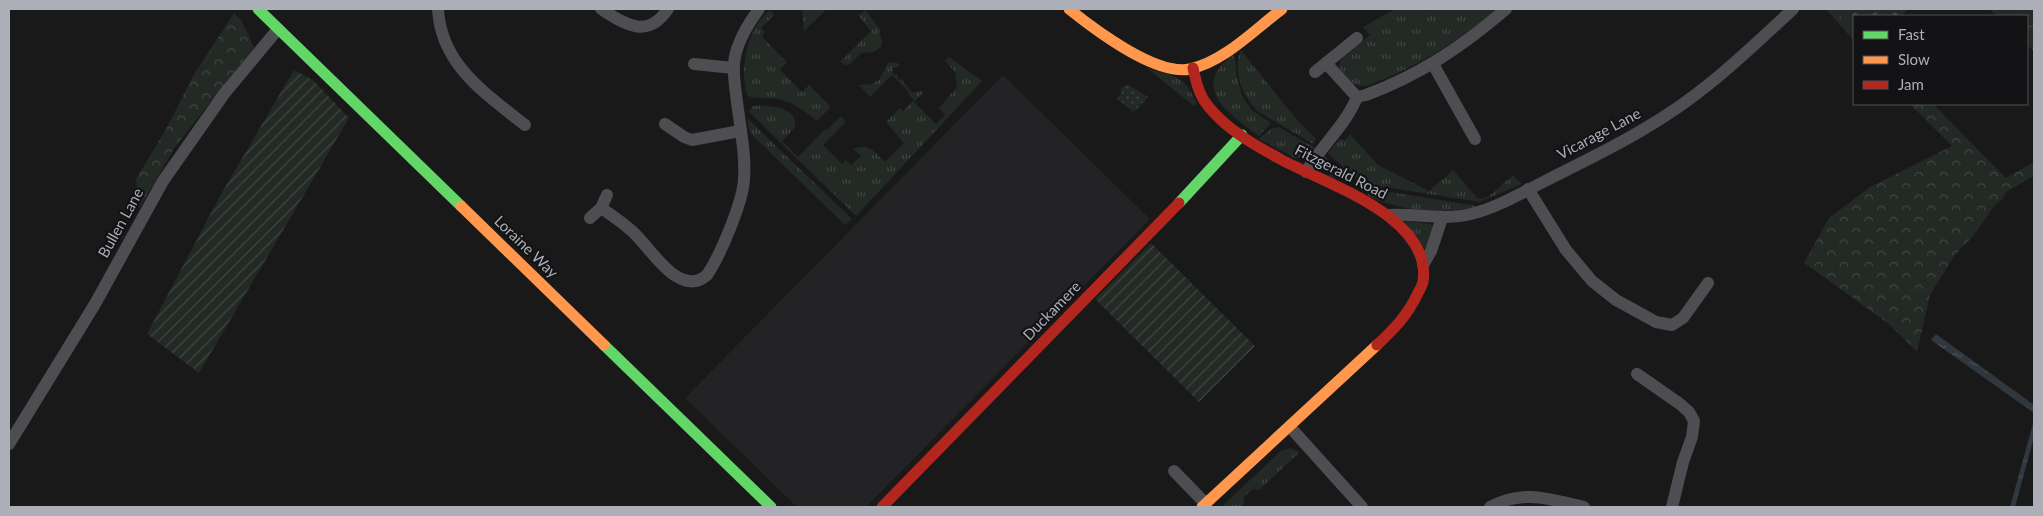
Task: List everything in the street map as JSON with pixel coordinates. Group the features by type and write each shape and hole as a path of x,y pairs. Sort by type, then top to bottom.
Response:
{"street":[{"name":"Loraine Way","path":"258,9 771,507"},
{"path":"438,9 442,34 458,66 479,88 525,125"},
{"path":"601,9 626,24 639,27 653,22 668,9"},
{"path":"602,208 634,232 669,271 689,281 700,280 709,271 738,209 743,190 744,168 734,68 739,42 759,9"},
{"path":"1069,9 1120,45 1146,58 1175,69 1193,68 1206,63 1223,53 1282,9"},
{"path":"1306,172 1316,155 1352,108 1357,97 1380,90 1433,64 1464,43 1506,9"},
{"name":"Vicarage Lane","path":"1388,215 1442,218 1483,211 1619,144 1666,116 1715,80 1793,9"},
{"name":"Bullen Lane","path":"9,444 95,304 163,181 229,88 278,29"},
{"path":"1315,72 1357,38"},
{"path":"1326,63 1357,97"},
{"path":"694,64 734,68"},
{"path":"1433,64 1475,139"},
{"name":"Fitzgerald Road","path":"1193,68 1200,92 1207,105 1242,135 1276,157 1368,202 1388,215 1411,240 1423,265"},
{"path":"665,124 692,140 740,131"},
{"name":"Duckamere","path":"882,507 1194,188 1242,135"},
{"path":"1528,189 1566,250 1592,281 1616,300 1656,322 1668,325 1677,323 1688,312 1708,283"},
{"path":"590,218 602,208 607,195"},
{"path":"1174,471 1204,505 1335,386 1406,315 1414,303 1421,286 1423,265 1431,251 1442,218"},
{"path":"1637,374 1680,404 1689,412 1694,421 1692,437 1683,462 1672,507"},
{"path":"1290,427 1362,507"},
{"path":"1490,507 1505,500 1524,496 1584,507"}],"shaded area":[{"path":"1003,75 1150,219 866,507 797,507 685,398"}],"green space":[{"path":"802,9 827,9 804,31"},
{"path":"1395,9 1427,9 1430,11 1434,9 1498,9 1453,42 1404,70 1369,85 1359,86 1351,82 1339,67 1340,61 1370,35 1363,27"},
{"path":"1826,9 1848,9 1853,15 1853,40"},
{"path":"1833,9 1909,9 1902,15 1853,15 1853,21 1844,20"},
{"path":"1989,9 2034,9 2034,51 2028,45 2028,15 1996,15"},
{"path":"770,10 774,15 761,28 765,32 762,37 787,62 780,70 802,92 809,85 831,107 817,121 790,103 775,98 750,97 747,95 744,73 747,49 756,27 762,17"},
{"path":"866,10 880,30 881,47 874,52 861,53 850,64 845,65 840,62 871,31 858,15"},
{"path":"234,13 241,20 254,47 175,147 139,209 136,179 165,131 193,76"},
{"path":"1241,50 1297,120 1316,139 1313,144 1259,112 1248,100 1239,75 1238,66"},
{"path":"1233,55 1243,98 1252,110 1271,123 1259,136 1227,110 1214,90 1214,79 1220,67"},
{"path":"949,57 982,81 856,216 749,112 753,106 766,106 780,108 792,115 795,120 795,127 782,141 798,157 825,129 827,130 841,116 846,122 823,145 842,164 846,160 851,165 861,156 853,149 859,147 868,148 875,152 885,162 904,143 886,122 900,108 903,111 914,100 909,95 910,93 892,75 870,97 859,85 872,84 879,80 888,63 896,62 900,66 892,68 894,75 897,74 899,80 902,79 912,93 921,91 923,93 914,102 936,124 945,115 939,108 957,87 955,72 945,61"},
{"path":"1147,68 1177,78 1187,87 1197,103 1194,106"},
{"path":"294,70 313,80 349,118 199,373 147,334 220,196"},
{"path":"1127,84 1148,97 1134,112 1117,99 1122,92 1120,90"},
{"path":"1911,105 1934,105 2006,178 2034,162 2034,176 2006,192 2003,199 1995,205 1973,236 1954,256 1930,295 1917,352 1889,324 1804,263 1829,218 1870,187 1952,146"},
{"path":"747,118 852,219 845,225 750,133"},
{"path":"1279,127 1315,148 1308,155 1295,158 1259,139 1271,129"},
{"path":"1350,134 1378,165 1429,191 1453,170 1478,199 1488,197 1513,175 1522,184 1479,202 1366,184 1354,177 1328,153 1340,139 1345,140"},
{"path":"1324,156 1349,178 1344,180 1330,177 1324,166"},
{"path":"1365,188 1477,207 1435,211 1409,209 1369,197"},
{"path":"1405,222 1434,226 1428,246 1424,248"},
{"path":"1151,243 1255,346 1199,402 1095,299"},
{"path":"1290,448 1300,452 1259,490 1253,489 1244,497 1244,504 1240,507 1221,507 1281,451"}],"water":[{"path":"1936,334 2034,405 2034,413 1931,340"},
{"path":"2034,420 2034,437 2015,507 2010,507"}],"traffic: fast":[{"path":"258,9 461,206"},
{"path":"1179,203 1242,135"},
{"path":"604,345 771,507"}],"traffic: slow":[{"path":"1069,9 1109,39 1126,49 1160,65 1176,69 1190,69 1215,59 1239,44 1282,9"},
{"path":"461,206 604,345"},
{"path":"1202,507 1377,345"}],"traffic: jam":[{"path":"1193,68 1202,97 1224,123 1252,143 1282,160 1349,192 1373,206 1394,221 1411,239 1422,259 1423,284 1404,316 1377,345"},
{"path":"882,507 1179,203"}]}
